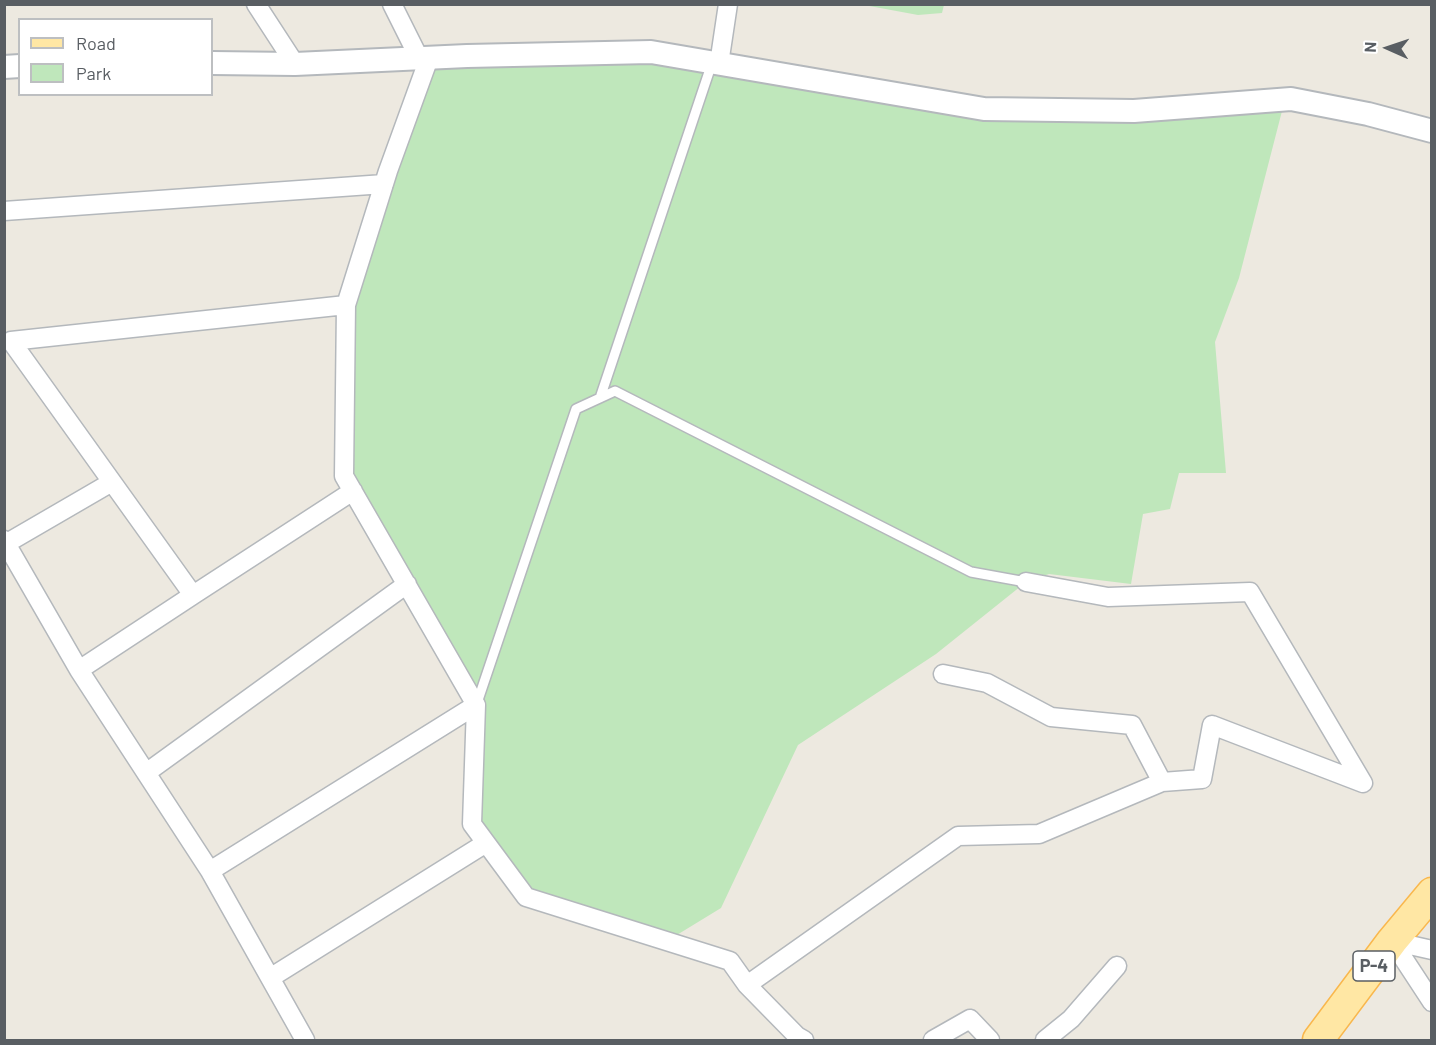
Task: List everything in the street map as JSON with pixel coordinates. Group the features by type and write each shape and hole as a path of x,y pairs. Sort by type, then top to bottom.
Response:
{"main road":[{"name":"P-4","path":"1318,1041 1392,940 1431,893"}],"street":[{"path":"256,4 295,64"},
{"path":"392,4 424,58 346,305 344,476 476,705 472,824 526,897 730,961 747,985 798,1039"},
{"path":"716,63 728,4"},
{"path":"213,63 295,64 651,52 984,109 1134,111 1291,99 1368,114 1431,131"},
{"path":"4,212 384,184"},
{"path":"8,341 346,305"},
{"path":"8,341 193,595"},
{"path":"112,482 6,541 79,670 210,871 305,1041"},
{"path":"79,670 353,491"},
{"path":"747,985 958,836 1039,834 1162,782 1202,779 1212,725 1364,783 1250,592 1108,597 1026,582"},
{"path":"146,773 407,584"},
{"path":"944,674 987,683 1051,717 1132,725 1162,782"},
{"path":"210,871 476,705"},
{"path":"270,978 486,843"},
{"path":"1392,940 1431,950"},
{"path":"1392,940 1431,1002"},
{"path":"1045,1041 1071,1019 1117,966"},
{"path":"933,1041 970,1019 990,1041"}],"lane":[{"path":"600,398 716,63"},
{"path":"476,705 576,409 615,391 971,572 1026,582"}],"green space":[{"path":"944,4 942,13 918,15 864,5"},
{"path":"651,52 999,109 1282,111 1239,278 1215,342 1226,473 1179,473 1170,509 1143,514 1131,584 1049,574 1026,582 936,654 798,745 721,908 667,941 526,897 472,824 476,705 344,476 346,315 429,58"}]}
